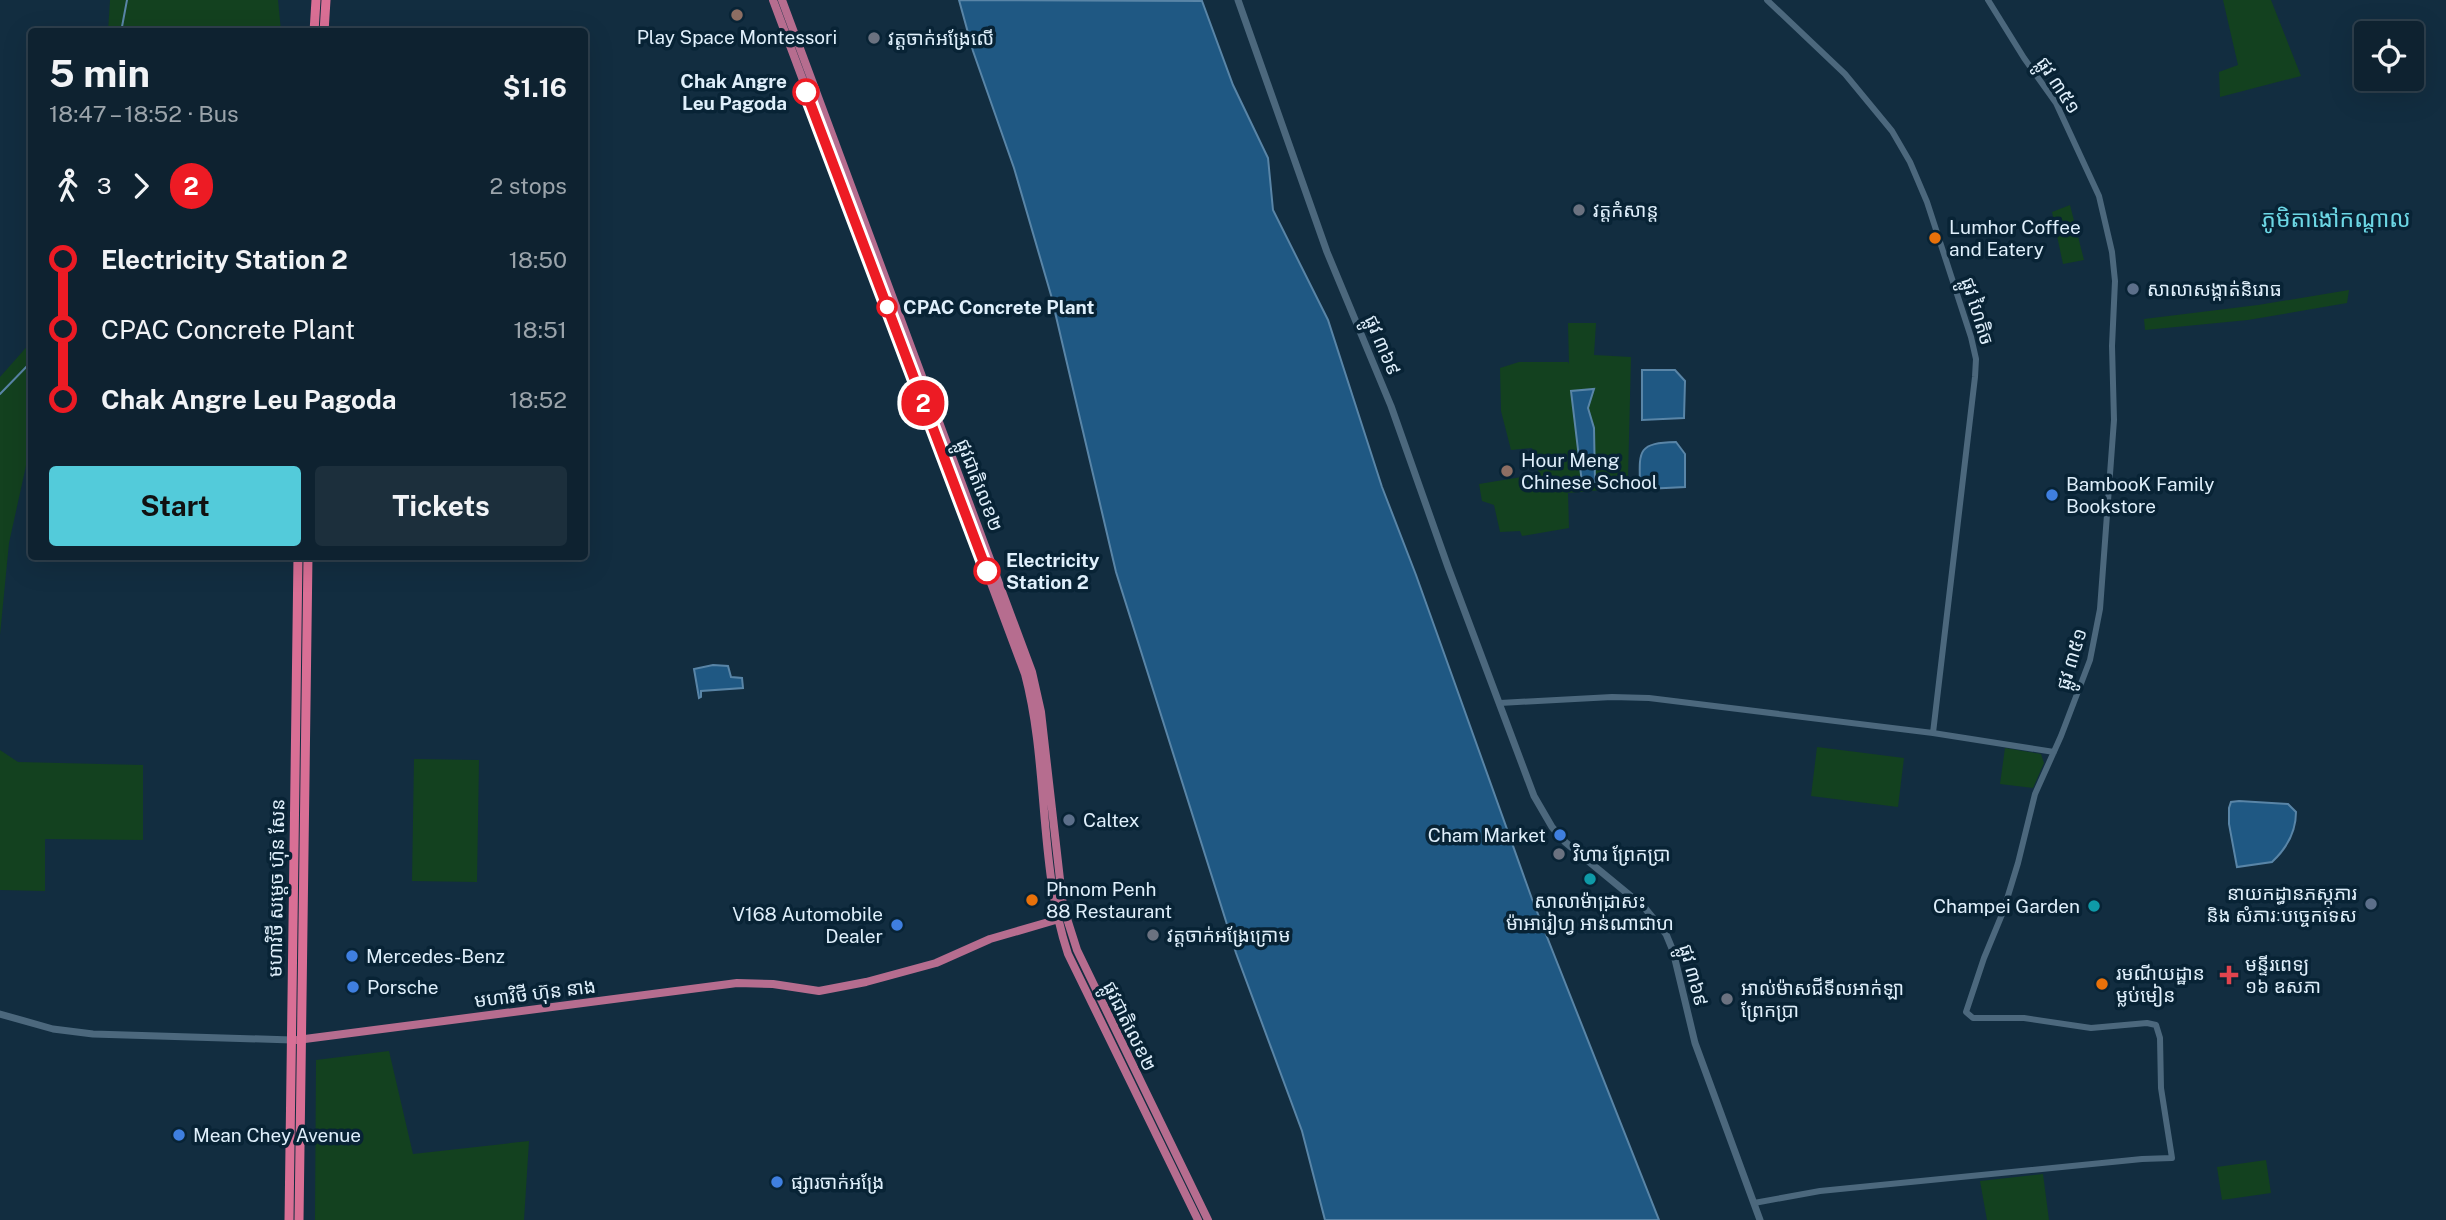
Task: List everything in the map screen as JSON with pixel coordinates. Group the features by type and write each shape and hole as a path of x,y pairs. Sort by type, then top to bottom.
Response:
{"highway":[{"path":"314,28 316,0"},
{"path":"324,28 326,0"},
{"name":"មហាវិថី សម្តេច ហ៊ុន សែន","path":"298,560 299,1220"},
{"name":"មហាវិថី សម្តេច ហ៊ុន សែន","path":"289,1220 297,1040 308,560"}],"main road":[{"name":"ផ្លូវជាតិលេខ២","path":"773,0 1016,637"},
{"name":"ផ្លូវជាតិលេខ២","path":"782,0 1016,637 1033,711 1061,918 1073,964 1177,1166 1208,1220"},
{"name":"ផ្លូវ ៣៦៩","path":"1238,0 1327,252 1388,396 1534,796 1552,827 1580,855 1647,911 1666,934 1673,951 1695,1044 1760,1220"},
{"name":"មហាវិថី ហ៊ុន នាង","path":"0,1014 53,1029 93,1034 297,1040 737,983 823,990 902,974 958,954 990,939 1061,918"},
{"name":"ផ្លូវជាតិលេខ២","path":"1177,1166 1198,1220"}],"street":[{"name":"ផ្លូវ ហៃតិច","path":"1767,0 1845,74 1892,131 1910,162 1927,202 1976,359 1933,733"},
{"name":"ផ្លូវ ៣៥១","path":"1754,1203 1786,1196 1870,1186 2172,1158 2161,1088 2160,1038 2156,1025 2147,1023 2091,1028 2024,1018 1973,1018 1966,1012 2003,912 2035,794 2090,660 2101,609 2114,420 2112,346 2115,281 2112,252 2099,196 2056,103 1988,0"},
{"path":"1500,703 1598,697 1648,698 1933,733 2053,752"}],"green space":[{"path":"110,0 278,0 281,28 108,28"},
{"path":"2223,0 2271,0 2301,76 2220,97 2219,72 2238,65"},
{"path":"2070,205 2084,260 2063,264 2052,212"},
{"path":"2349,290 2347,303 2248,320 2145,330 2144,319 2258,305"},
{"path":"1568,323 1596,323 1594,355 1631,357 1628,478 1613,481 1614,489 1568,493 1569,528 1522,536 1520,531 1500,532 1494,505 1482,501 1479,484 1539,474 1532,448 1511,450 1501,411 1500,368 1519,362 1569,364"},
{"path":"28,345 28,457 9,543 0,635 0,377"},
{"path":"1817,747 1904,758 1898,807 1811,796"},
{"path":"2005,748 2041,754 2044,763 2033,788 2000,784"},
{"path":"0,750 18,762 143,765 143,840 45,839 45,891 0,890"},
{"path":"414,759 479,760 477,882 412,881"},
{"path":"389,1051 413,1154 529,1141 524,1220 315,1220 316,1060"},
{"path":"2266,1160 2271,1193 2222,1200 2217,1167"},
{"path":"2043,1174 2049,1220 1987,1220 1980,1181"}],"water":[{"path":"959,0 1202,1 1233,85 1268,158 1273,210 1328,320 1382,487 1532,899 1659,1220 1325,1220 1302,1131 1236,953 1116,572 1051,295 1014,168 973,51"},
{"path":"1642,370 1675,370 1685,381 1684,418 1642,420"},
{"path":"1594,389 1588,408 1594,428 1595,482 1582,483 1571,391"},
{"path":"1676,442 1685,454 1685,487 1646,489 1640,484 1643,451 1654,444"},
{"path":"713,665 728,666 731,677 742,678 743,688 701,691 699,698 694,669"},
{"path":"2231,802 2288,804 2296,812 2289,840 2272,862 2237,867 2229,824 2229,808"}],"waterway":[{"path":"122,28 127,0"},
{"path":"0,394 28,365"}],"bus line":[{"name":"2","path":"806,92 987,571"}],"place":[{"name":"Play Space Montessori","path":"737,15"},
{"name":"វត្តចាក់អង្រែលើ","path":"874,38"},
{"name":"Chak Angre Leu Pagoda","path":"806,92"},
{"name":"វត្តកំសាន្ត","path":"1579,210"},
{"name":"Lumhor Coffee and Eatery","path":"1935,238"},
{"name":"សាលាសង្កាត់និរោធ","path":"2133,289"},
{"name":"CPAC Concrete Plant","path":"887,307"},
{"name":"Hour Meng Chinese School","path":"1507,471"},
{"name":"BambooK Family Bookstore","path":"2052,495"},
{"name":"Electricity Station 2","path":"987,571"},
{"name":"Caltex","path":"1069,820"},
{"name":"Cham Market","path":"1560,835"},
{"name":"វិហារ ព្រែកប្រា","path":"1559,854"},
{"name":"សាលាម៉ាដ្រាសះ ម៉ាអារៀហ្វ អាន់ណាជាហ","path":"1590,879"},
{"name":"Phnom Penh 88 Restaurant","path":"1032,900"},
{"name":"នាយកដ្ធានភស្កុភារ និង សំភារៈបច្ចេកទេស","path":"2371,904"},
{"name":"Champei Garden","path":"2094,906"},
{"name":"V168 Automobile Dealer","path":"897,925"},
{"name":"វត្តចាក់អង្រែក្រោម","path":"1153,935"},
{"name":"Mercedes-Benz","path":"352,956"},
{"name":"មន្ទីរពេទ្យ ១៦ ឧសភា","path":"2229,975"},
{"name":"រមណីយដ្ឋាន ម្លប់មៀន","path":"2102,984"},
{"name":"Porsche","path":"353,987"},
{"name":"អាល់ម៉ាសជីទីលអាក់ឡា ព្រែកប្រា","path":"1727,999"},
{"name":"Mean Chey Avenue","path":"179,1135"},
{"name":"ផ្សារចាក់អង្រែ","path":"777,1182"}],"district":[{"name":"ភូមិតាងៅកណ្តាល","path":"2336,218"}]}
